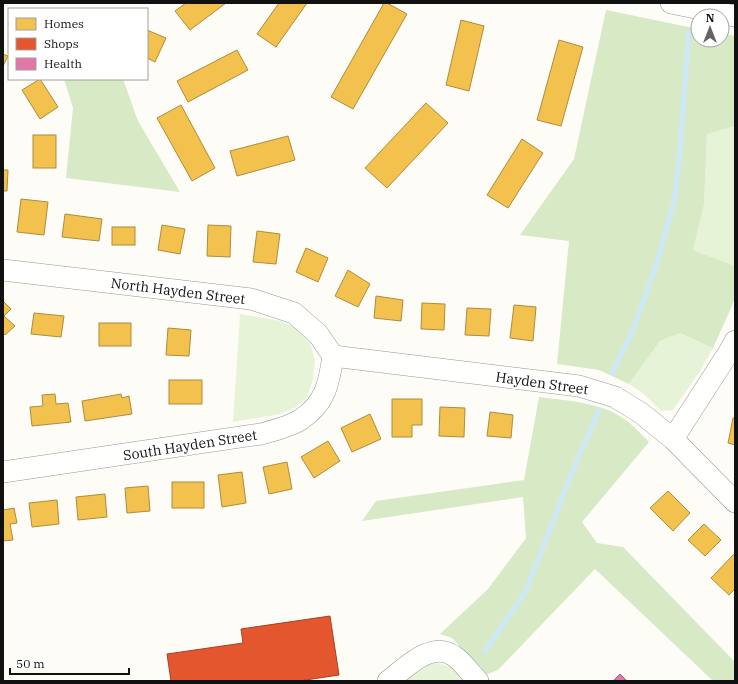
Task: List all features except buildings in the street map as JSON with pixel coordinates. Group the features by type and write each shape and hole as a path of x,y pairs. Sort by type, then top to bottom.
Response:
{"street":[{"path":"671,3 735,16"},
{"name":"North Hayden Street","path":"3,270 251,300 294,313 318,334 333,356"},
{"path":"673,439 735,341"},
{"name":"Hayden Street","path":"333,356 579,386 615,397 641,413 673,439 735,502"},
{"name":"South Hayden Street","path":"3,472 261,434 299,421 320,403 329,383 333,356"},
{"path":"388,681 421,657 430,652 437,651 447,652 455,657 478,681"}],"green space":[{"path":"606,10 690,27 690,48 730,48 730,35 735,36 735,126 707,134 704,205 693,250 735,266 735,297 713,348 680,333 660,341 629,384 599,370 557,364 569,241 520,235 574,159"},
{"path":"730,35 735,36 735,266 693,250 704,205 707,133 720,48 730,48"},
{"path":"64,80 123,80 138,121 180,192 66,178 73,108"},
{"path":"240,314 281,321 296,328 310,343 315,360 313,378 308,396 296,407 280,414 233,422"},
{"path":"680,333 713,348 700,371 673,410 661,411 644,394 629,384 660,341"},
{"path":"539,397 585,403 607,410 627,421 649,442 582,522 597,543 623,547 735,662 735,681 713,681 595,569 498,670 485,675 481,668 452,638 440,634 488,589 526,538 523,497 362,521 376,501 524,480"},
{"path":"436,663 446,665 453,669 465,681 404,681 428,664"}],"waterway":[{"path":"612,373 632,332 657,263 674,201 679,160 689,32"},
{"path":"485,651 526,591 573,470 599,410"}]}
